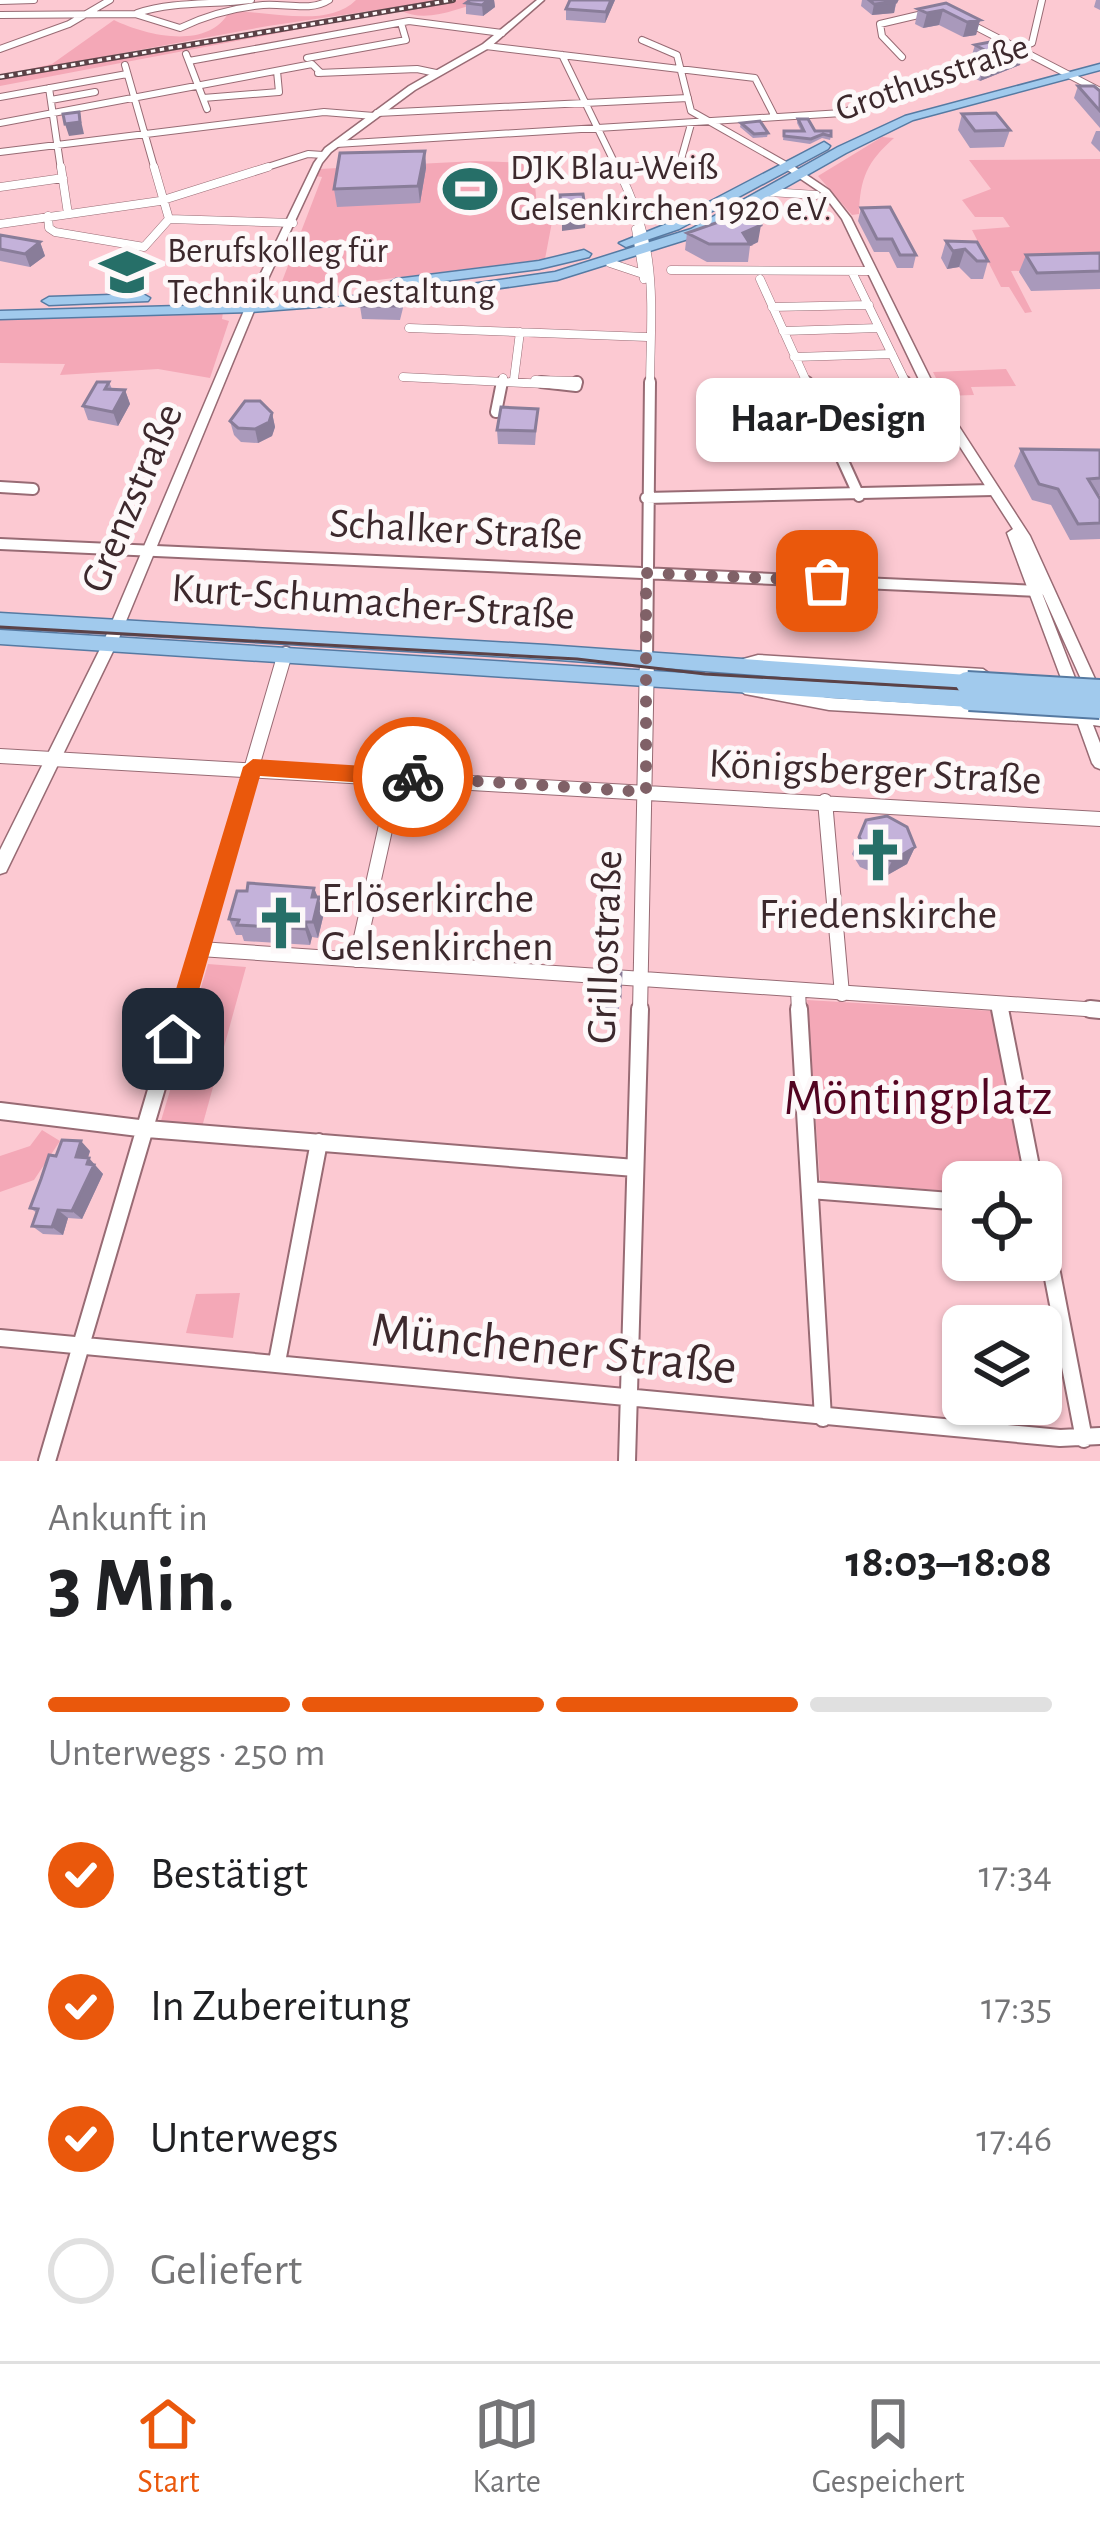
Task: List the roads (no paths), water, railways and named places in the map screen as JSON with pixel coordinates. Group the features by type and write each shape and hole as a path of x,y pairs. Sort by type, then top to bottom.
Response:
{"main road":[{"name":"Grothusstraße","path":"790,172 909,118 1100,57"},
{"name":"Grothusstraße","path":"1063,71 1100,67"},
{"path":"0,302 254,301 539,266 716,223 770,192 790,172"},
{"path":"0,315 492,288 610,263 643,240 790,172"},
{"name":"Kurt-Schumacher-Straße","path":"0,620 286,652 646,670 741,665 968,691 1096,714"},
{"name":"Kurt-Schumacher-Straße","path":"0,638 114,634 646,670 724,685 968,691 1095,685"}],"street":[{"path":"0,1 34,0"},
{"path":"0,49 110,0"},
{"path":"135,14 172,2 200,7 252,0"},
{"path":"0,15 135,14 180,28 206,15 264,5 320,6 329,0"},
{"path":"2,227 160,201 308,154 323,155 436,73 486,46 541,0"},
{"path":"902,57 882,36 880,24 944,10 925,0"},
{"path":"1018,48 1033,43 1042,0"},
{"path":"956,16 1100,91"},
{"path":"207,109 188,57 405,22 502,33"},
{"path":"314,67 406,40 405,22"},
{"path":"642,40 674,52 691,111 790,172 842,212 932,394 1006,513 1095,685 1100,763"},
{"path":"291,42 314,67"},
{"path":"486,46 755,79 775,117"},
{"name":"Grillostraße","path":"562,55 581,105 600,130 634,209 643,240 647,292 646,792 626,1461"},
{"path":"0,123 277,71 314,67 436,73"},
{"path":"0,97 126,70 160,201 169,219"},
{"path":"203,98 279,92 277,71"},
{"path":"49,88 68,214"},
{"path":"51,100 95,92"},
{"path":"0,152 329,111 375,115 466,112 688,98"},
{"path":"336,144 852,112 870,103"},
{"path":"466,112 470,138"},
{"path":"614,169 680,163 691,124"},
{"name":"Grenzstraße","path":"0,867 114,634 254,301 323,155"},
{"path":"790,172 852,237"},
{"path":"0,187 63,178"},
{"path":"770,192 816,195"},
{"name":"Grillostraße","path":"634,209 643,240 647,292"},
{"path":"48,216 49,228 55,232 144,247 169,219"},
{"path":"169,219 292,223"},
{"path":"610,263 643,274"},
{"path":"671,270 869,271"},
{"path":"852,272 911,394"},
{"path":"760,279 859,496"},
{"path":"772,307 869,305"},
{"path":"409,328 647,338"},
{"path":"783,331 879,328"},
{"path":"496,412 520,332"},
{"path":"794,357 892,354"},
{"path":"403,377 535,380"},
{"path":"812,398 932,394"},
{"path":"0,487 33,489"},
{"path":"646,498 993,490"},
{"name":"Schalker Straße","path":"0,544 1045,591"},
{"path":"1045,591 1071,679 1096,714"},
{"path":"47,1461 286,652"},
{"name":"Kurt-Schumacher-Straße","path":"741,665 758,660 1071,679 1095,685"},
{"name":"Kurt-Schumacher-Straße","path":"724,685 830,704 1096,714"},
{"name":"Königsberger Straße","path":"0,756 1100,819"},
{"path":"356,960 397,776"},
{"path":"825,801 842,994"},
{"path":"200,949 1100,1010"},
{"path":"798,990 823,1418"},
{"path":"999,1004 1030,1161"},
{"path":"0,1111 148,1129 635,1168"},
{"path":"277,1362 319,1142"},
{"path":"810,1190 942,1200"},
{"path":"1056,1281 1092,1437"},
{"name":"Münchener Straße","path":"0,1338 277,1362 629,1401 1092,1437"}],"tram line":[{"path":"0,627 577,659 705,674 1100,697"}],"railway":[{"path":"0,77 453,0"}],"place":[{"name":"DJK Blau-Weiß Gelsenkirchen 1920 e.V.","path":"470,189"},
{"name":"Berufskolleg für Technik und Gestaltung","path":"127,272"},
{"name":"Haar-Design","path":"827,581"},
{"name":"Friedenskirche","path":"878,855"},
{"name":"Erlöserkirche Gelsenkirchen","path":"281,923"}],"park label":[{"name":"Möntingplatz","path":"918,1098"}]}
